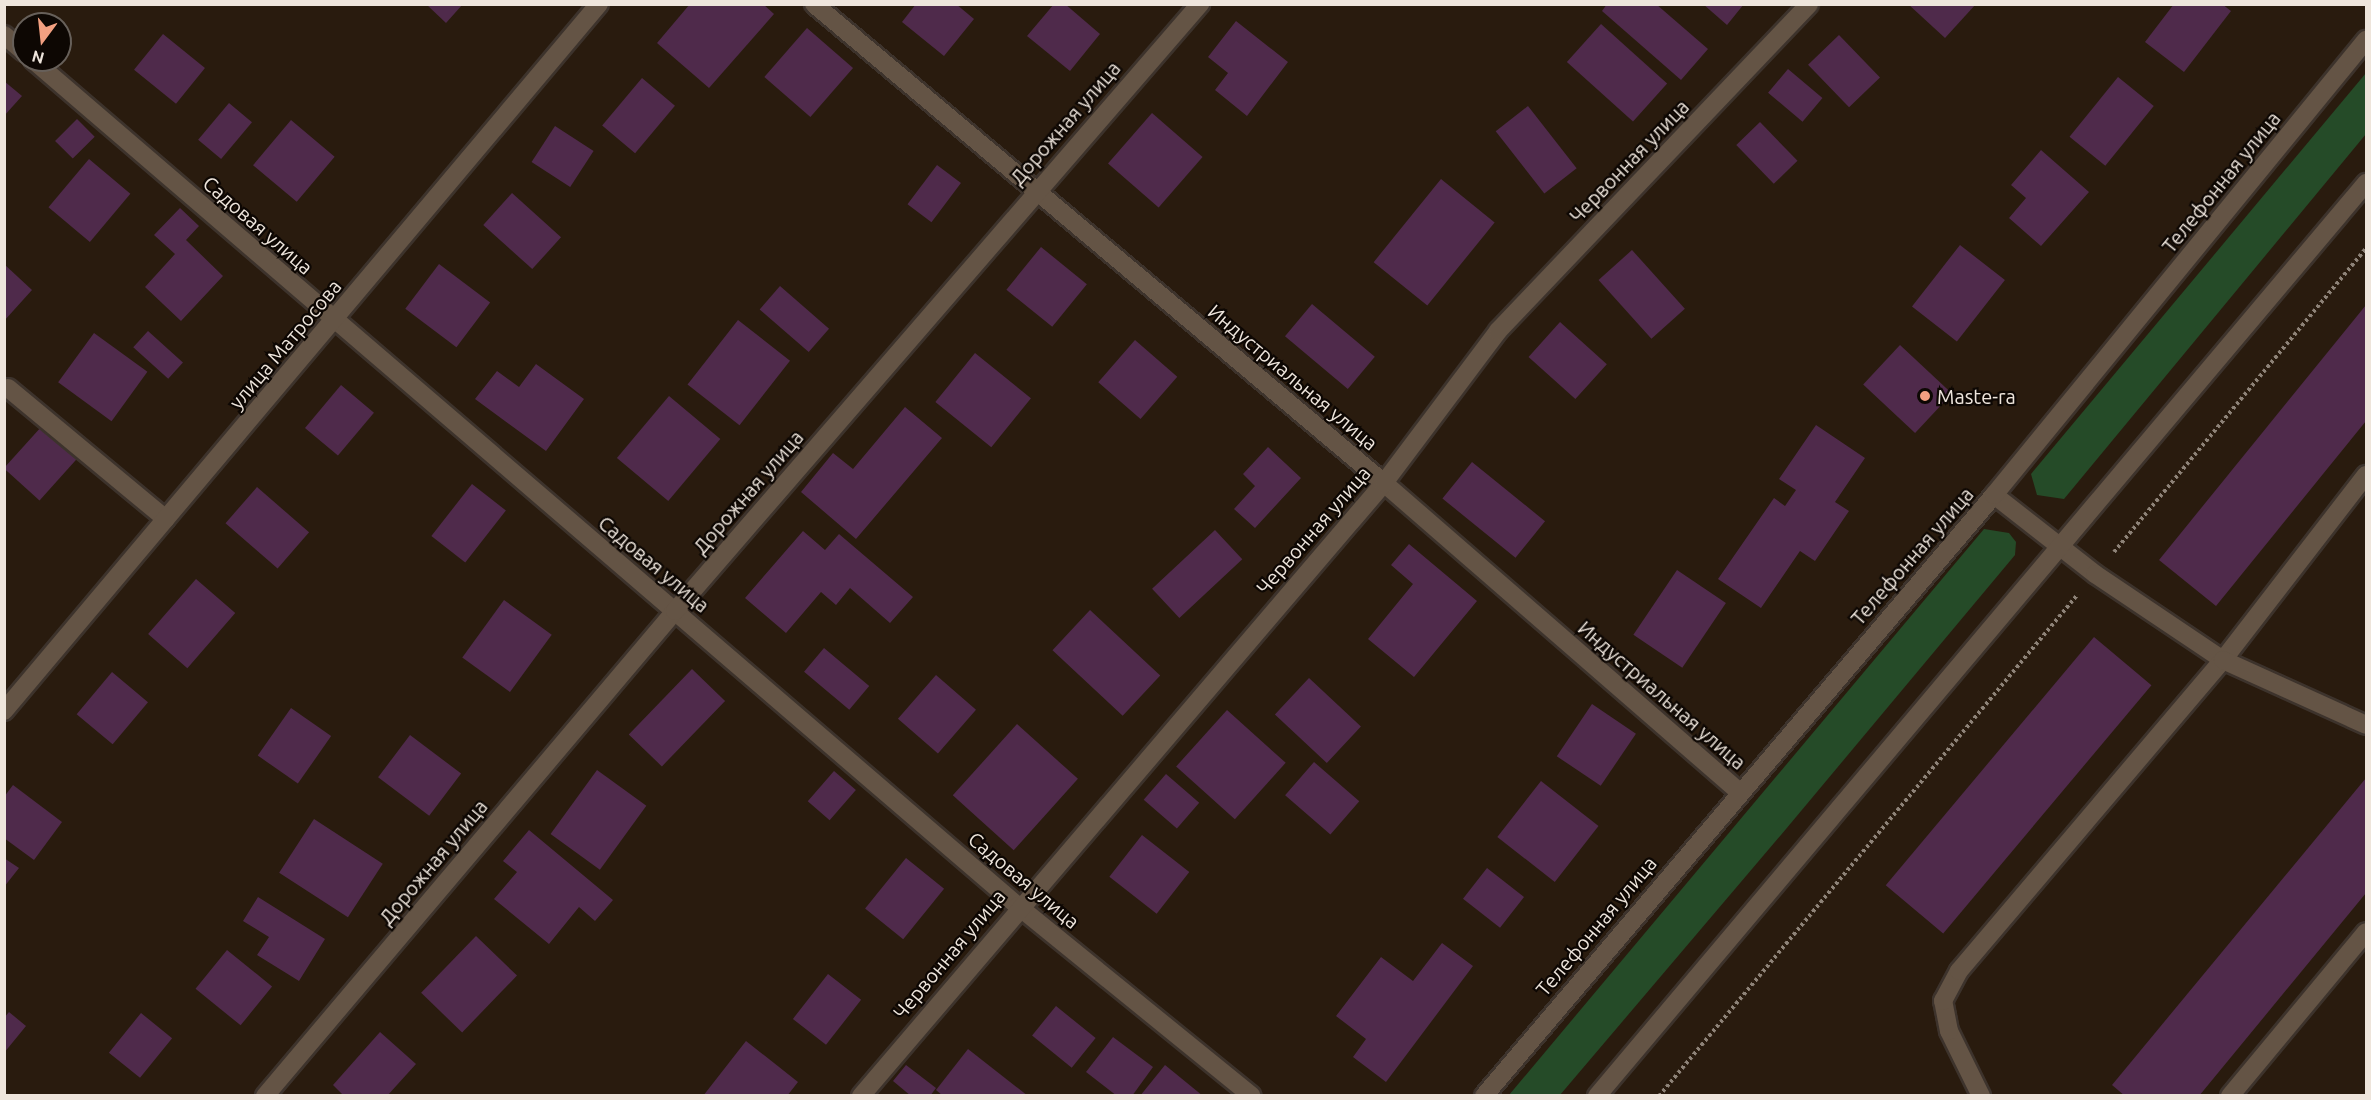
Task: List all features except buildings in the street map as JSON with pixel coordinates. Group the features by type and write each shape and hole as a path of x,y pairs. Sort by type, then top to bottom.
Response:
{"street":[{"name":"улица Матросова","path":"4,711 599,4"},
{"name":"Индустриальная улица","path":"814,4 1384,483 1738,791"},
{"name":"Дорожная улица","path":"265,1095 675,611 1035,191 1200,4"},
{"name":"Червонная улица","path":"861,1095 1018,906 1384,483 1498,331 1809,4"},
{"name":"Телефонная улица","path":"1484,1095 1738,791 1994,495 2367,40"},
{"name":"Садовая улица","path":"47,72 334,321 1018,906 1252,1095"},
{"path":"1597,1095 2367,183"},
{"path":"8,388 166,519"},
{"path":"1981,1095 1949,1032 1943,1001 1959,971 2223,660 2367,475"},
{"path":"1994,495 2095,574 2223,660 2367,725"},
{"path":"2230,1095 2367,932"}],"path":[{"path":"1659,1095 2367,249"}],"green space":[{"path":"2366,73 2366,134 2064,499 2037,495 2031,474"},
{"path":"1984,529 2009,533 2016,542 2015,555 1786,829 1560,1095 1509,1095"}],"place":[{"name":"Maste-ra","path":"1925,396"}]}
